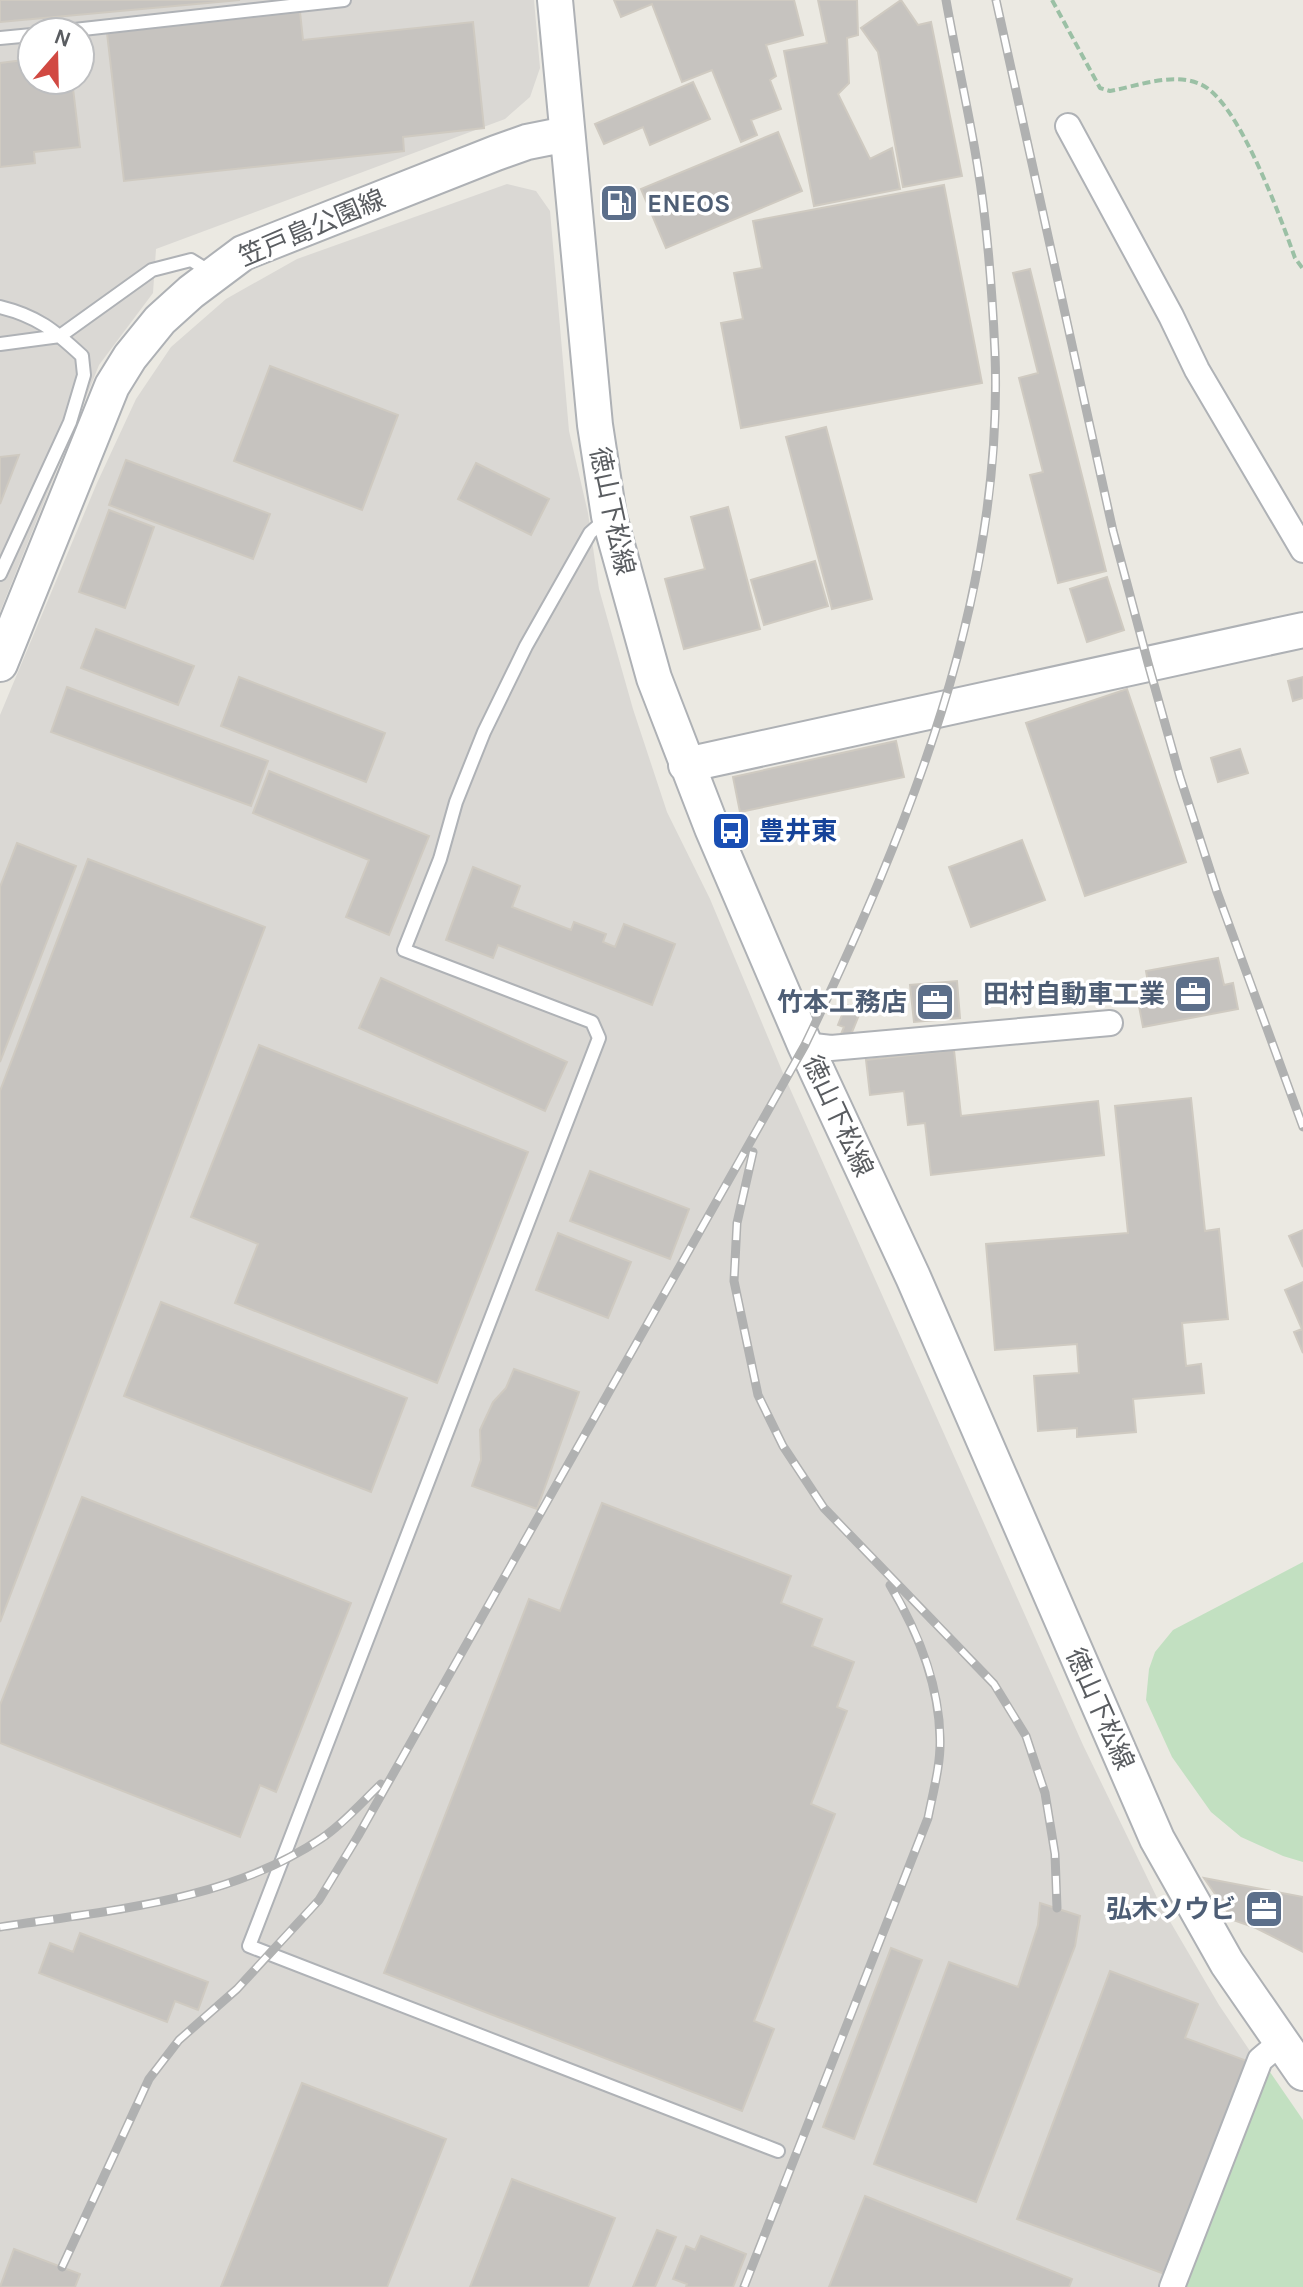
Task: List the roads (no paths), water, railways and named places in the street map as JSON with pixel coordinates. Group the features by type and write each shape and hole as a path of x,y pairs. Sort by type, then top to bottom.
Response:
{"main road":[{"name":"徳山下松線","path":"555,0 595,425 609,516 654,678 686,765 805,1045 913,1277 1157,1839 1227,1963 1303,2073"},
{"name":"笠戸島公園線","path":"0,664 112,386 130,357 160,320 243,253 517,146 567,134"},
{"path":"686,765 1303,630"}],"street":[{"path":"1068,126 1197,370 1303,550"},
{"path":"805,1045 831,1048 1110,1023"},
{"path":"1172,2287 1260,2060 1280,2043"}],"lane":[{"path":"96,28 344,0"},
{"path":"0,344 60,336 152,270 191,260 214,274"},
{"path":"0,307 28,314 60,336 82,356 84,375 70,422 0,574"},
{"path":"609,516 590,533 526,646 484,732 456,802 440,859 404,950 592,1022 599,1038 249,1946 778,2151"}],"railway":[{"path":"62,2267 149,2079 179,2040 237,1989 319,1900 358,1836 805,1045 843,964 913,796 942,710 966,622 984,534 994,444 995,353 987,237 977,165 946,0"},
{"path":"996,0 1113,531 1148,663 1217,892 1303,1127"},
{"path":"753,1152 737,1223 734,1281 758,1395 783,1446 824,1508 994,1684 1026,1736 1045,1793 1055,1854 1057,1908"},
{"path":"744,2287 928,1818 940,1748 936,1698 918,1640 890,1585"},
{"path":"0,1927 167,1900 247,1877 285,1860 322,1838 381,1784"}],"place":[{"name":"ENEOS","path":"619,203"},
{"name":"豊井東","path":"731,831"},
{"name":"田村自動車工業","path":"1193,994"},
{"name":"竹本工務店","path":"935,1002"},
{"name":"弘木ソウビ","path":"1264,1909"}]}
